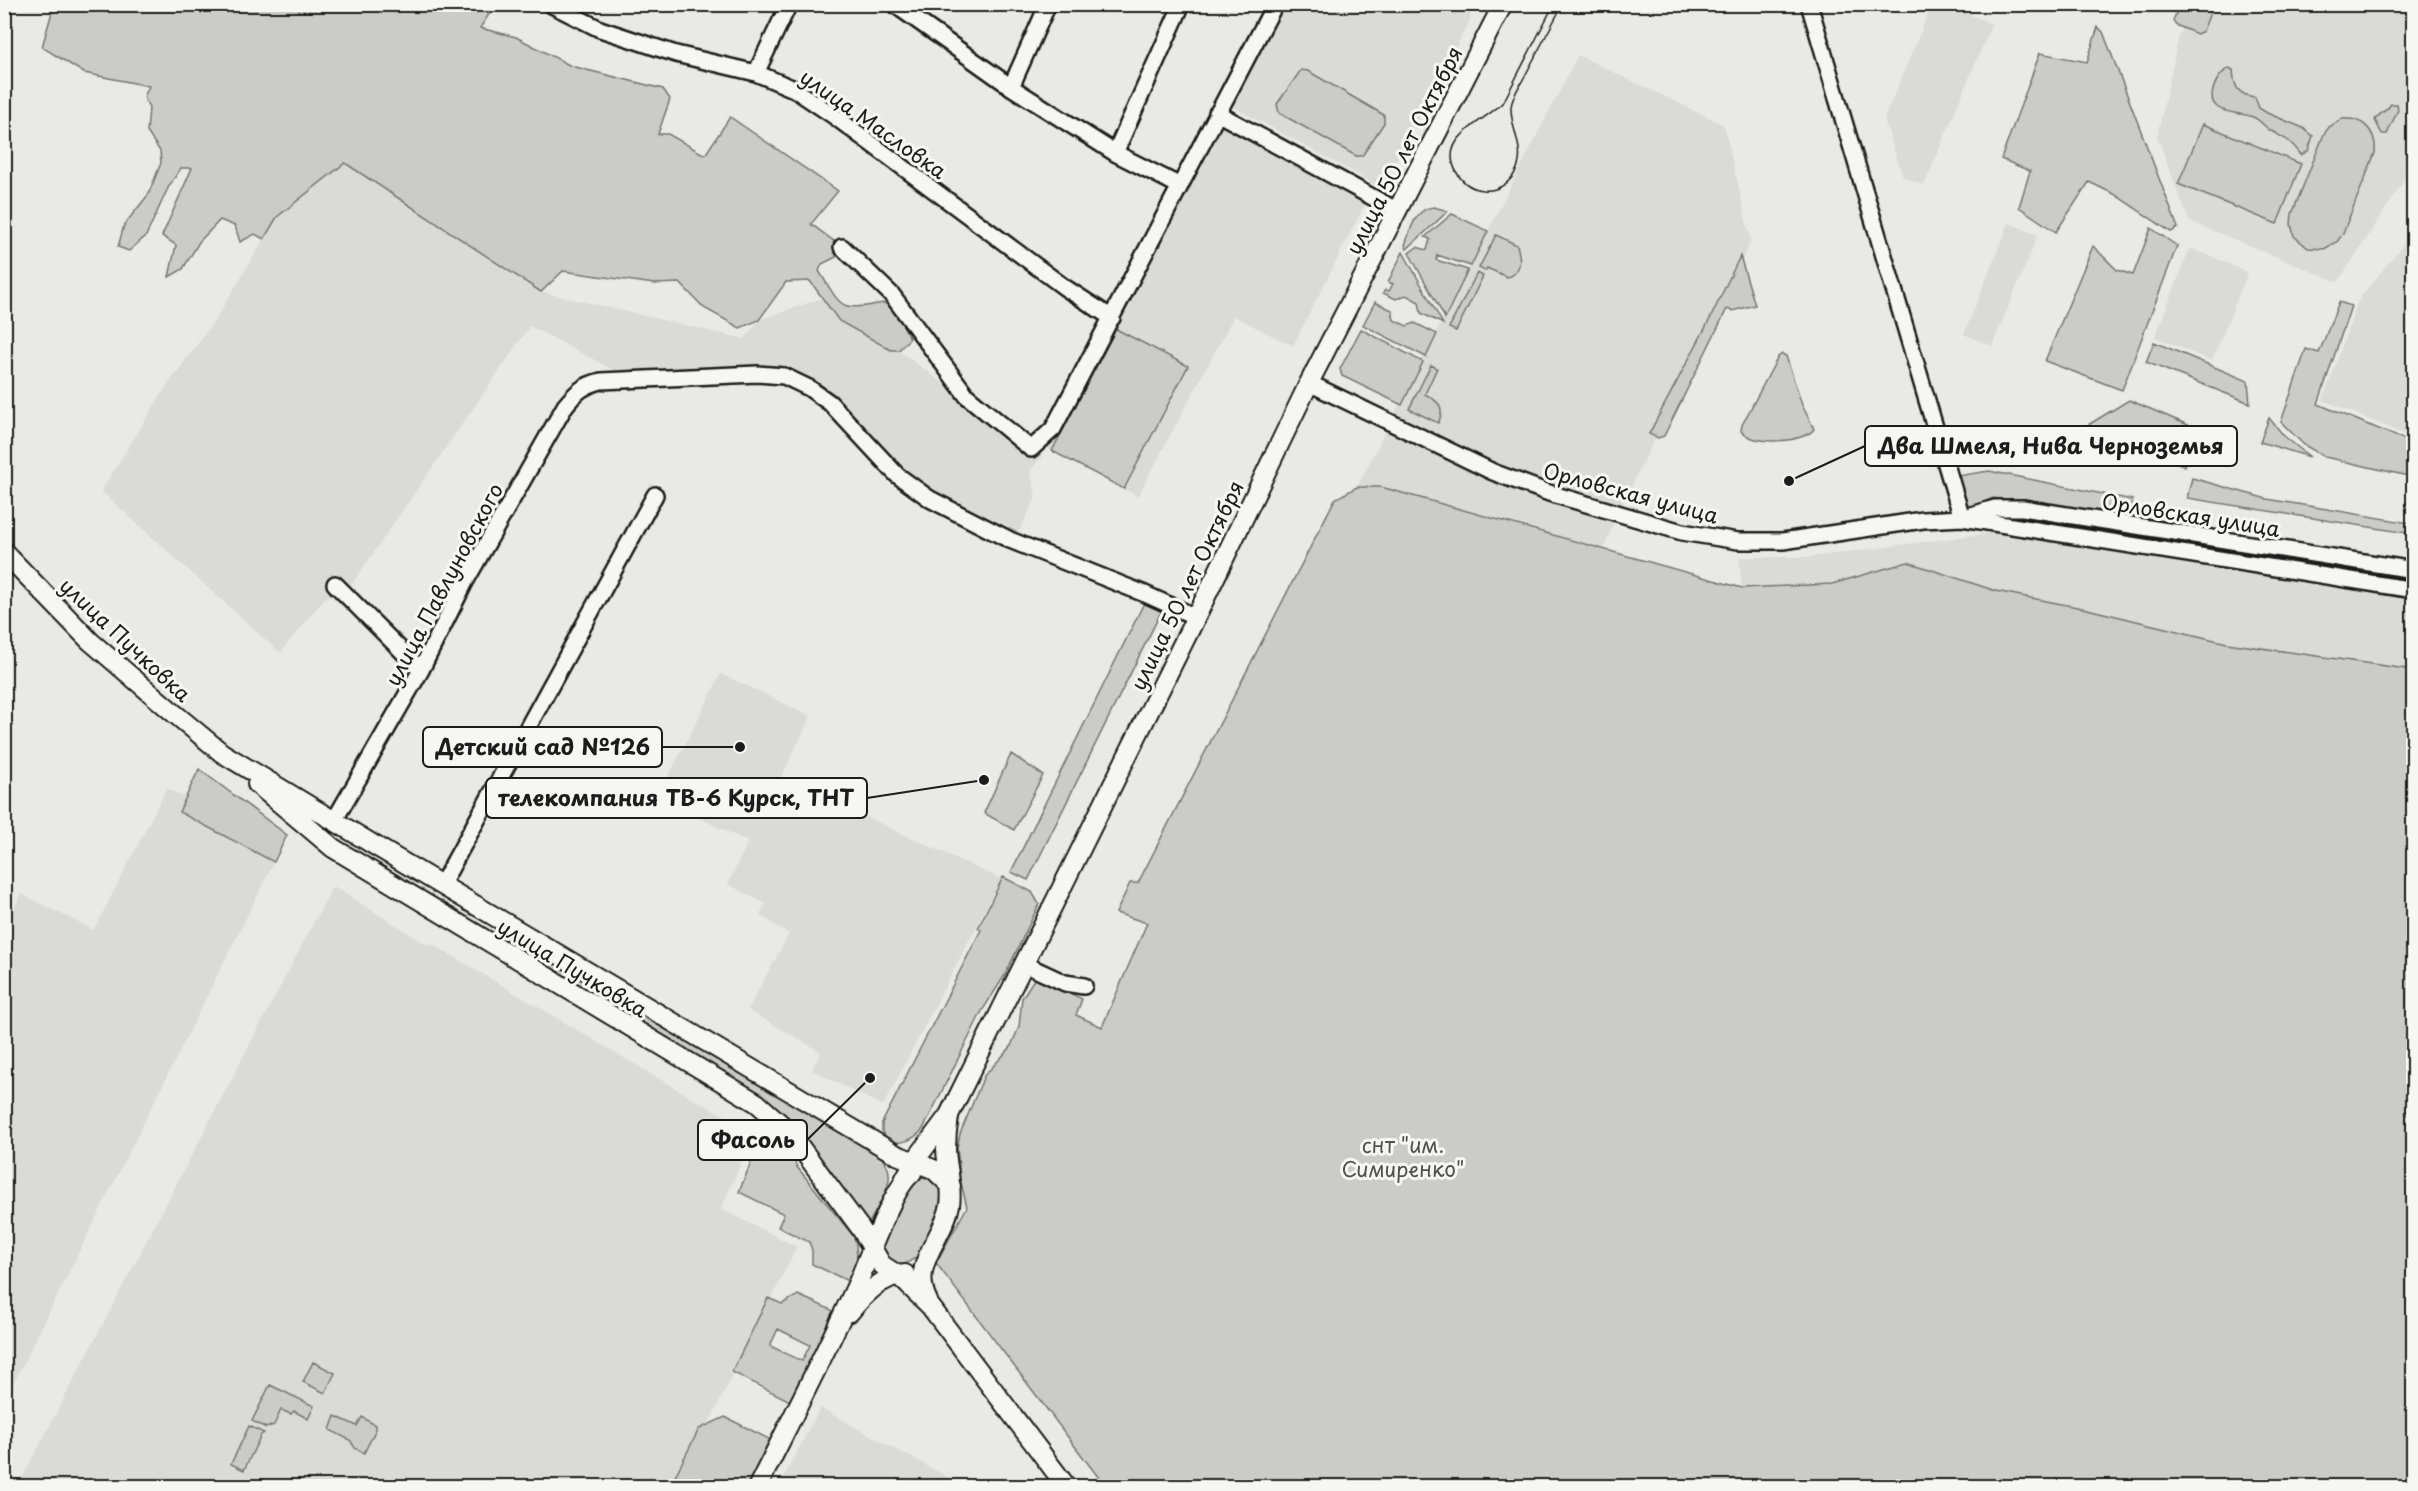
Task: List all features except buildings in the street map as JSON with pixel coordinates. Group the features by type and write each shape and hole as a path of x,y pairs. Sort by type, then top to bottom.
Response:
{"main road":[{"name":"улица 50 лет Октября","path":"872,1246 914,1162 949,1115 1196,617 1309,383 1398,211 1498,6"},
{"name":"улица Пучковка","path":"4,552 90,641 333,848 757,1103 801,1148 872,1246 882,1265 898,1275 930,1306"},
{"name":"улица Пучковка","path":"222,753 897,1155 933,1169"},
{"path":"487,942 500,920"},
{"path":"949,1115 946,1150 951,1186 950,1209 924,1263 921,1275 922,1285 930,1306 1066,1486"},
{"path":"903,1182 917,1169 933,1169 951,1186"},
{"path":"758,1486 836,1331 872,1246"},
{"path":"836,1331 874,1287 898,1275 910,1273 924,1263"}],"street":[{"name":"улица Масловка","path":"550,4 600,29 676,54 756,73 794,89 834,116 1064,287 1113,318"},
{"path":"756,73 789,4"},
{"path":"894,4 915,11 1011,87 1115,153 1180,186"},
{"path":"1011,87 1048,4"},
{"path":"1115,153 1182,4"},
{"path":"842,247 892,295 967,396 1031,449 1053,429 1275,4"},
{"path":"1809,4 1962,518"},
{"path":"1217,113 1398,211"},
{"name":"улица Павлуновского","path":"313,831 345,805 422,670 465,582 565,406 575,393 588,384 601,381 757,374 784,376 809,388 830,403 897,475 930,499 1010,540 1196,617"},
{"name":"Орловская улица","path":"1309,383 1493,472 1548,493 1682,532 1738,540 1783,541 1923,520 1962,518 2414,590"},
{"path":"442,885 655,495"},
{"name":"Орловская улица","path":"1962,518 1995,508 2023,508 2414,570"},
{"path":"335,584 422,670"},
{"path":"1024,964 1065,983 1084,986"}],"shaded area":[{"path":"1465,4 1471,12 1470,20 1382,188 1230,105 1284,5"},
{"path":"1932,5 1948,5 1992,24 1924,185 1903,177 1884,119"},
{"path":"2193,5 2413,5 2413,149 2402,184 2338,282 2189,221 2157,136 2179,36"},
{"path":"1578,55 1724,125 1751,241 1612,526 1604,549 1381,487 1357,487"},
{"path":"1218,120 1366,202 1293,346 1234,316 1138,496 1047,448"},
{"path":"344,163 541,292 745,339 759,320 825,297 1043,456 1030,470 1036,497 1016,537 930,494 782,371 625,376 530,326 349,588 325,598 280,653 101,491 166,387 216,319 277,217"},
{"path":"2009,223 2038,235 1992,346 1964,334"},
{"path":"2413,232 2413,438 2323,400 2358,301"},
{"path":"2190,248 2248,272 2212,361 2155,337"},
{"path":"1990,533 2413,597 2413,682 2168,653 2087,609 1996,591 1908,562 1832,584 1742,588 1739,557 1811,557"},
{"path":"721,674 811,716 781,778 1001,879 883,1106 812,1070 821,1052 748,1010 789,934 760,915 766,904 728,884 748,842 658,797"},
{"path":"167,788 280,850 5,1400 5,927 21,894 94,930"},
{"path":"333,886 426,944 434,945 690,1097 755,1132 721,1209 797,1247 677,1486 18,1486"},
{"path":"820,1408 964,1486 779,1486"}],"green space":[{"path":"54,5 495,5 480,28 516,37 571,66 663,89 670,99 658,134 668,134 705,155 730,117 838,191 811,224 835,242 836,257 822,264 819,271 843,304 858,307 884,303 896,312 910,338 899,350 891,350 839,321 810,281 786,282 759,320 740,328 704,308 680,283 654,284 563,271 541,292 345,163 277,217 264,239 255,234 240,242 235,226 220,220 199,242 183,269 169,277 176,245 162,236 192,168 181,168 169,186 146,236 129,251 118,247 124,225 148,195 161,163 160,151 147,132 149,108 144,97 149,86 84,73 42,47"},
{"path":"2179,5 2213,5 2203,31 2197,34 2178,26 2173,21"},
{"path":"2098,27 2103,32 2178,228 2171,232 2114,194 2089,182 2056,232 2019,207 2030,171 2001,159 2040,53 2087,62"},
{"path":"2229,68 2233,70 2234,81 2240,92 2255,97 2259,108 2303,128 2313,136 2308,151 2301,155 2289,142 2255,118 2217,107 2212,97 2214,86"},
{"path":"1301,70 1308,71 1384,115 1384,123 1362,156 1356,156 1279,113 1277,104"},
{"path":"2391,104 2397,104 2398,110 2387,134 2382,134 2375,120"},
{"path":"2342,119 2357,121 2368,127 2374,139 2375,153 2343,233 2337,242 2324,249 2308,248 2294,236 2291,224 2292,214 2324,134 2329,127"},
{"path":"2203,124 2301,164 2277,224 2178,184"},
{"path":"1434,207 1448,211 1407,249 1405,245 1418,215"},
{"path":"1452,214 1488,231 1471,266 1437,255 1436,260 1468,270 1445,318 1409,253 1417,247 1427,250 1430,239 1425,237"},
{"path":"2151,228 2177,246 2122,390 2045,361 2093,246 2117,270 2133,275"},
{"path":"1496,235 1517,245 1519,266 1511,276 1507,277 1487,268 1485,271 1479,268"},
{"path":"1403,252 1443,324 1421,313 1419,302 1406,295 1396,299 1383,293 1385,290 1389,291 1393,284 1388,282"},
{"path":"1740,256 1755,305 1732,311 1727,309 1664,436 1658,438 1649,434 1710,319"},
{"path":"1477,273 1483,276 1456,331 1449,328"},
{"path":"1375,302 1392,310 1394,320 1407,326 1415,323 1437,334 1426,357 1363,325"},
{"path":"2339,302 2351,306 2318,404 2413,443 2413,477 2325,457 2304,445 2281,422 2306,349 2319,353"},
{"path":"1116,329 1188,366 1124,489 1052,451"},
{"path":"1361,329 1423,362 1402,405 1342,376 1340,369"},
{"path":"2154,342 2248,381 2250,403 2146,362"},
{"path":"1782,354 1786,356 1802,405 1814,429 1808,434 1789,440 1766,441 1747,436 1741,431 1742,425 1778,357"},
{"path":"1431,365 1437,368 1425,394 1434,399 1441,409 1438,423 1409,409"},
{"path":"2129,400 2200,430 2185,466 2088,425"},
{"path":"2269,418 2284,436 2310,457 2260,442"},
{"path":"1989,471 2133,500 2128,519 1993,498 1968,509 1957,476"},
{"path":"2192,478 2267,499 2410,523 2407,533 2187,498"},
{"name":"снт \"им. Симиренко\"","path":"1357,487 1381,487 1742,588 1832,584 1908,562 1996,591 2087,609 2227,643 2413,670 2413,1486 1105,1486 936,1263 967,1207 960,1179 957,1147 960,1134 984,1076 1010,1048 1019,1027 1022,998 1036,976 1082,999 1076,1015 1102,1027 1147,923 1116,913 1130,883 1138,883 1335,499"},
{"path":"2061,520 2413,576 2413,584 2058,526"},
{"path":"1146,599 1163,608 1028,880 1011,872"},
{"path":"1011,754 1043,775 1014,830 984,813"},
{"path":"199,769 287,835 274,862 179,812"},
{"path":"1003,877 1032,892 1039,904 1005,975 982,1011 923,1129 907,1141 891,1140 882,1131 882,1123 981,930 978,928"},
{"path":"507,932 877,1153 885,1161 889,1178 884,1196 869,1223 866,1226 793,1131 502,940"},
{"path":"775,1132 787,1145 797,1167 855,1238 857,1260 850,1282 812,1264 812,1250 809,1242 778,1227 784,1214 739,1192 761,1138 765,1133"},
{"path":"921,1177 932,1179 943,1190 944,1204 917,1257 902,1266 893,1263 887,1257 883,1250 882,1240 910,1184"},
{"path":"798,1295 836,1312 790,1401 732,1372 768,1298 782,1304","holes":["778,1329 810,1345 802,1361 770,1346"]},
{"path":"313,1362 335,1373 325,1393 303,1382"},
{"path":"270,1385 314,1406 308,1419 294,1411 291,1414 281,1410 274,1425 266,1428 252,1421"},
{"path":"335,1416 357,1426 362,1417 375,1425 375,1431 364,1453 355,1448 350,1440 330,1430"},
{"path":"725,1417 771,1440 747,1486 670,1486 699,1429"},
{"path":"249,1426 264,1433 244,1470 231,1464"}],"tram line":[{"path":"1554,4 1504,101 1466,131 1453,150 1452,160 1459,177 1472,187 1483,190 1495,189 1509,181 1516,171 1519,152 1511,114 1512,103 1563,4"}],"place":[{"name":"Два Шмеля, Нива Черноземья","path":"1789,481"},
{"name":"Детский сад №126","path":"740,747"},
{"name":"телекомпания ТВ-6 Курск, ТНТ","path":"984,780"},
{"name":"Фасоль","path":"870,1078"}]}
